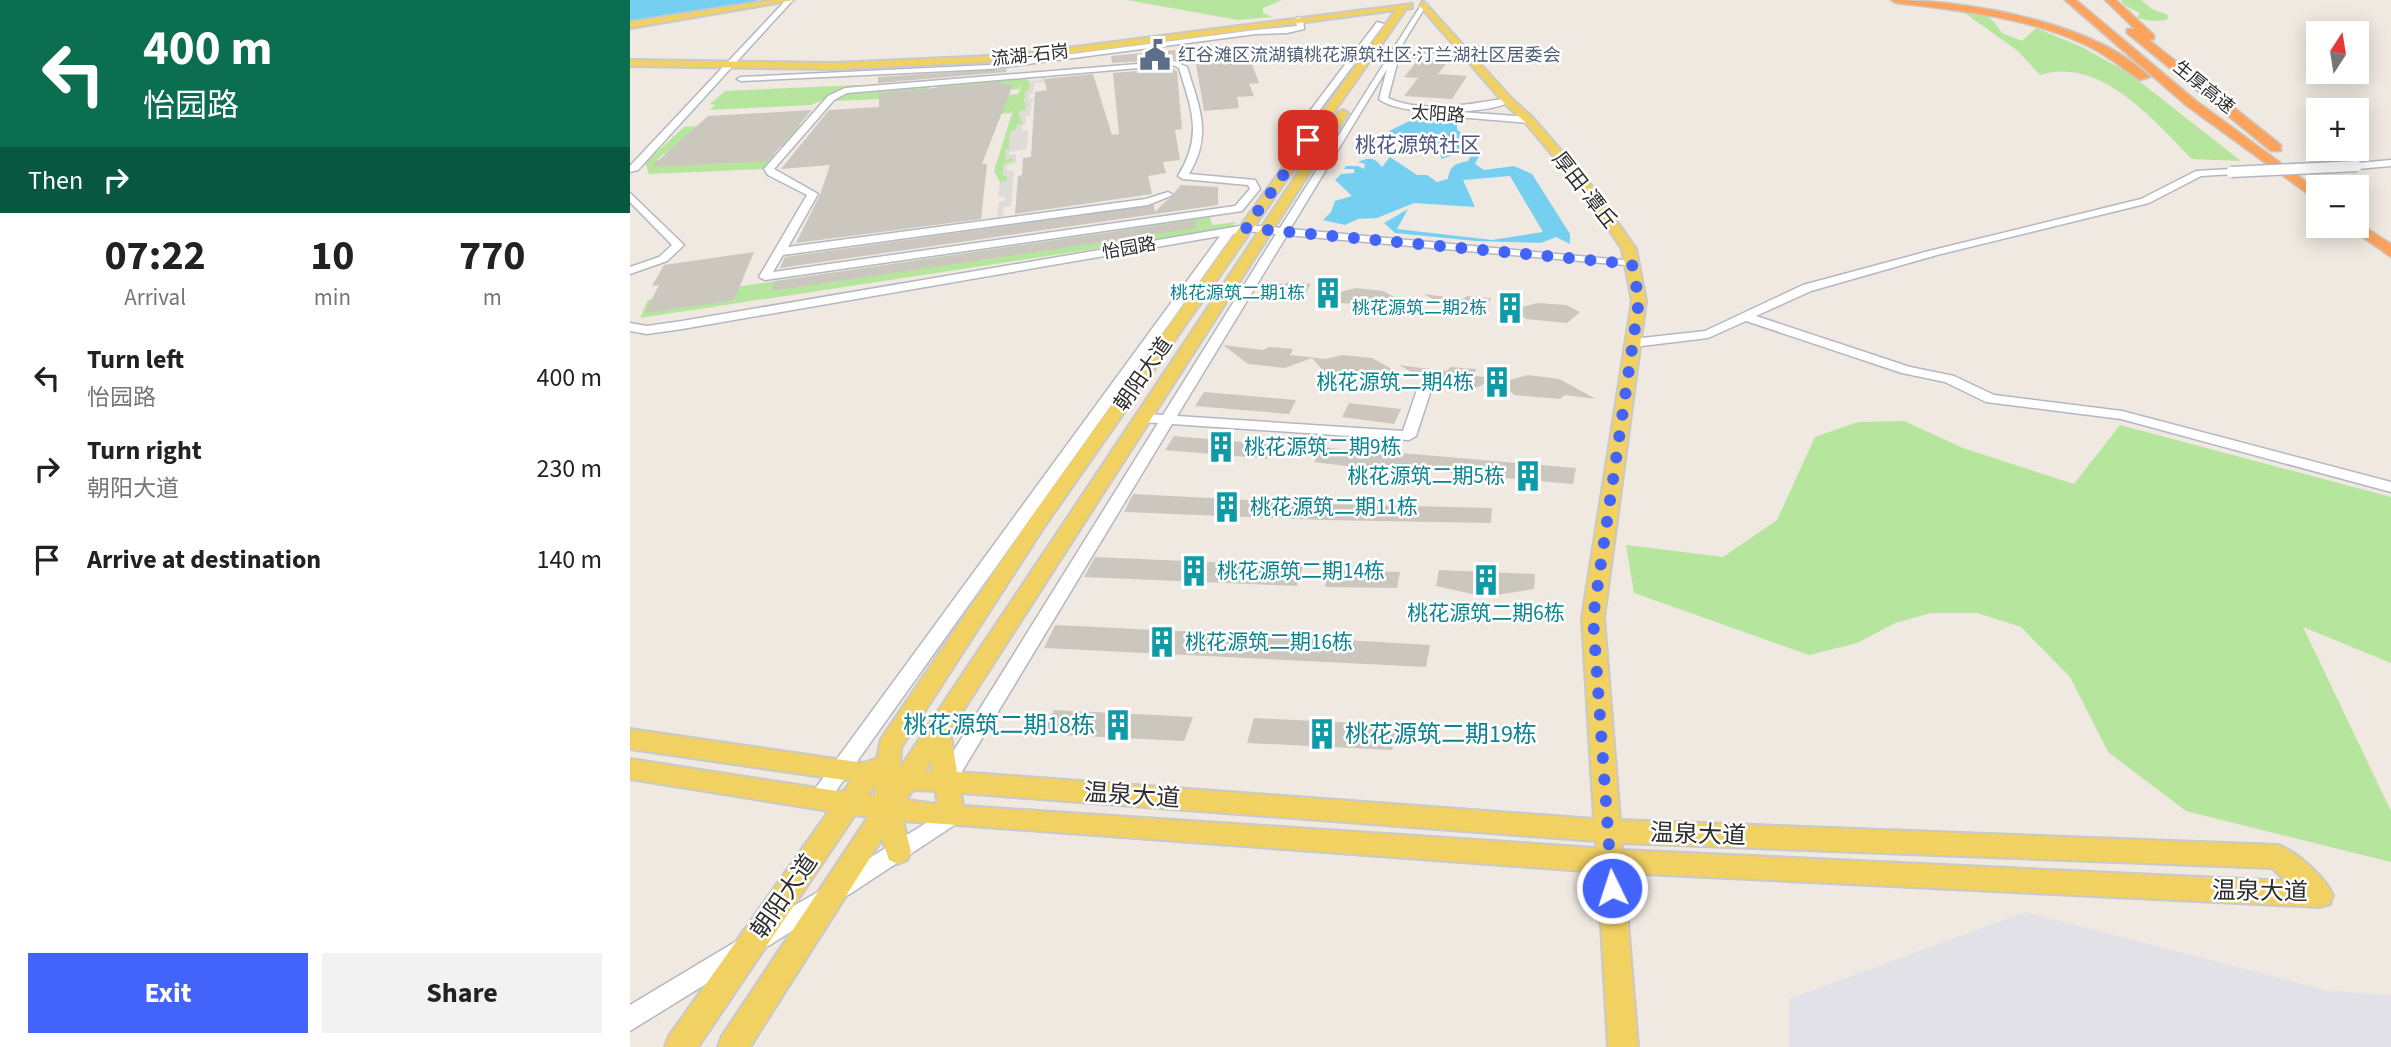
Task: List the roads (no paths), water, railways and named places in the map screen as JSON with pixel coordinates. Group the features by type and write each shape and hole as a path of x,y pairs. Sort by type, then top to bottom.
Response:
{"highway":[{"path":"1896,0 1991,13 2051,29 2094,46 2190,103"},
{"name":"生厚高速","path":"2070,0 2190,103 2306,188"},
{"path":"2110,0 2221,104"},
{"name":"生厚高速","path":"2095,1 2310,175"},
{"path":"2369,220 2391,236"},
{"path":"2369,236 2391,252"}],"main road":[{"path":"630,25 790,0"},
{"name":"流湖-石岗","path":"630,63 836,66 1033,59 1415,4"},
{"name":"厚田-潭丘","path":"1415,4 1529,120 1590,192 1629,249 1632,264 1639,300 1593,618 1623,1047"},
{"name":"朝阳大道","path":"680,1047 849,803 888,776 938,730 1143,418 1360,108 1415,4"},
{"name":"朝阳大道","path":"733,1047 887,810 889,746 1037,523 1238,230 1415,4"},
{"path":"938,730 952,816"},
{"name":"温泉大道","path":"630,738 840,770 945,782 1608,831 2278,857 2320,895 1610,862 952,816 887,810 630,769"},
{"path":"887,810 898,852"}],"street":[{"path":"630,169 635,167 790,0"},
{"path":"1298,134 1380,24"},
{"path":"1463,50 1447,56 1399,55 1378,76 1383,99 1386,103 1466,109 1508,101"},
{"path":"741,79 1033,59 1028,77"},
{"path":"779,253 1148,202 1168,195 1183,176 1194,161 1201,134 1183,67 1180,65 1163,64 866,88 836,94 769,169 771,173 813,194 765,277 1238,209 1255,189 1255,186 1245,180 1183,176"},
{"name":"太阳路","path":"1385,110 1529,120"},
{"path":"1633,342 1708,334 1807,288 1933,253 2145,201 2199,173 2391,163"},
{"path":"1168,195 1175,220"},
{"path":"630,196 678,245 663,259 630,271"},
{"path":"819,799 1238,230"},
{"name":"怡园路","path":"630,327 647,330 682,325 1238,230 1632,264"},
{"path":"945,782 1166,419 1273,231"},
{"path":"1745,317 1907,370 1949,379 1991,399 2122,415 2391,487"},
{"path":"1143,418 1409,436 1424,390"},
{"path":"630,1019 952,816"}],"water":[{"path":"630,0 759,0 630,23"},
{"path":"1420,116 1457,124 1457,129 1480,154 1475,164 1484,170 1514,166 1532,174 1570,234 1570,244 1556,237 1541,243 1476,241 1395,233 1384,223 1408,209 1397,229 1492,240 1543,232 1510,176 1463,180 1475,207 1414,203 1377,218 1358,219 1345,225 1323,220 1331,212 1335,201 1352,196 1335,180 1341,174 1354,173 1354,169 1344,169 1346,166 1364,169 1365,164 1358,162 1369,159 1382,167 1390,157 1417,175 1427,175 1437,182 1448,179 1454,166 1468,161 1472,153 1465,150 1442,159 1437,149 1427,145 1441,138 1402,139 1389,131"}],"place":[{"name":"红谷滩区流湖镇桃花源筑社区·汀兰湖社区居委会","path":"1155,55"},
{"name":"桃花源筑二期1栋","path":"1328,293"},
{"name":"桃花源筑二期2栋","path":"1510,308"},
{"name":"桃花源筑二期4栋","path":"1497,382"},
{"name":"桃花源筑二期9栋","path":"1221,447"},
{"name":"桃花源筑二期5栋","path":"1528,476"},
{"name":"桃花源筑二期11栋","path":"1227,507"},
{"name":"桃花源筑二期14栋","path":"1194,571"},
{"name":"桃花源筑二期6栋","path":"1486,580"},
{"name":"桃花源筑二期16栋","path":"1162,642"},
{"name":"桃花源筑二期18栋","path":"1118,725"},
{"name":"桃花源筑二期19栋","path":"1322,734"}],"district":[{"name":"桃花源筑社区","path":"1418,145"}]}
